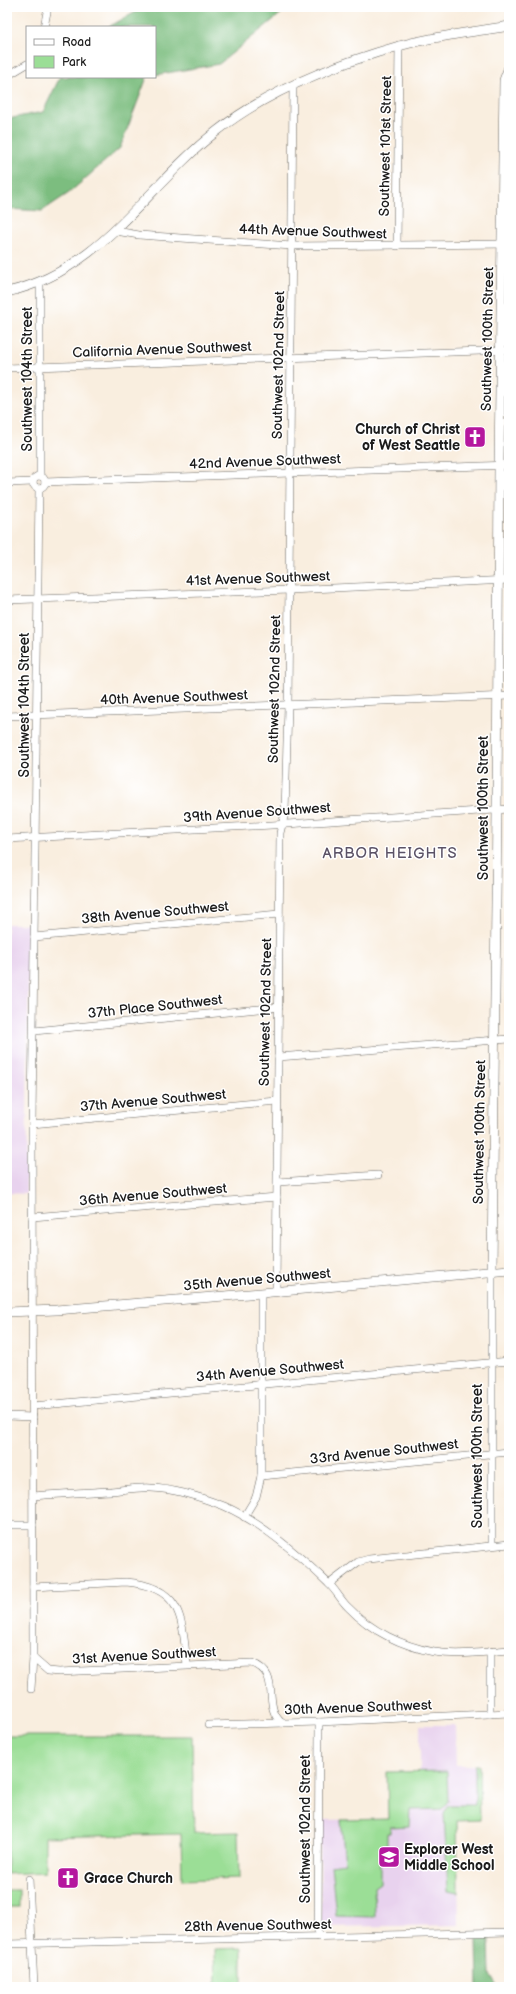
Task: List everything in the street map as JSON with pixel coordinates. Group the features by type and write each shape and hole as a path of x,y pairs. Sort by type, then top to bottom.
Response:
{"street":[{"path":"44,26 48,7"},
{"path":"7,292 40,283 69,266 116,231 197,147 234,118 293,85 343,65 400,46 509,26"},
{"name":"Southwest 101st Street","path":"397,246 400,46"},
{"path":"7,76 26,65"},
{"name":"Southwest 100th Street","path":"492,1545 492,1271 499,465 505,350 506,135 504,80 508,69"},
{"name":"Southwest 102nd Street","path":"276,1292 280,833 285,813 288,706 293,85"},
{"name":"44th Avenue Southwest","path":"116,231 292,246 506,244"},
{"name":"Southwest 104th Street","path":"40,283 40,476"},
{"name":"California Avenue Southwest","path":"7,368 505,350"},
{"name":"42nd Avenue Southwest","path":"45,482 509,465"},
{"path":"40,476 44,478 45,482 43,487 39,488 35,487 33,482 35,478 40,476"},
{"path":"7,483 33,482"},
{"name":"Southwest 104th Street","path":"30,1689 33,1658 32,1124 38,715 39,488"},
{"name":"41st Avenue Southwest","path":"7,600 509,580"},
{"name":"40th Avenue Southwest","path":"7,716 509,696"},
{"name":"39th Avenue Southwest","path":"7,839 283,824 509,809"},
{"name":"38th Avenue Southwest","path":"34,937 279,914"},
{"name":"37th Place Southwest","path":"34,1032 279,1007"},
{"path":"278,1057 509,1039"},
{"name":"37th Avenue Southwest","path":"32,1124 278,1101"},
{"path":"278,1182 378,1175"},
{"name":"36th Avenue Southwest","path":"32,1218 277,1197"},
{"name":"35th Avenue Southwest","path":"7,1312 32,1312 276,1292 509,1270"},
{"path":"244,1517 256,1497 261,1476 261,1293"},
{"name":"34th Avenue Southwest","path":"33,1406 509,1360"},
{"path":"7,1416 33,1416"},
{"name":"33rd Avenue Southwest","path":"261,1476 509,1452"},
{"path":"33,1496 150,1488 178,1492 204,1499 244,1517 289,1548 329,1584 348,1607 370,1627 404,1643 434,1652 509,1650"},
{"path":"7,1525 33,1525"},
{"path":"329,1584 358,1562 368,1559 509,1544"},
{"path":"33,1587 137,1583 154,1589 167,1597 179,1612 187,1665"},
{"path":"490,1651 490,1714"},
{"name":"31st Avenue Southwest","path":"33,1658 48,1671 59,1672 245,1662 260,1666 268,1678 272,1691 272,1710 274,1715 282,1723"},
{"name":"30th Avenue Southwest","path":"208,1725 319,1722 509,1713"},
{"name":"Southwest 102nd Street","path":"318,1937 319,1722"},
{"path":"29,1879 30,1932 33,1944 34,1987"},
{"name":"28th Avenue Southwest","path":"7,1944 509,1932"}],"shaded area":[{"path":"7,924 29,924 26,1194 7,1193"},
{"name":"Explorer West Middle School","path":"420,1725 455,1725 456,1765 479,1765 480,1820 457,1821 459,1925 321,1927 320,1820 388,1819 387,1772 420,1771"}],"green space":[{"path":"145,7 289,7 219,64 156,75 156,26 110,26"},
{"path":"60,78 147,78 120,148 69,193 42,211 7,209 7,119 43,112"},
{"path":"7,1736 192,1736 194,1833 238,1832 239,1878 182,1880 181,1834 45,1837 45,1872 7,1874"},
{"path":"475,1765 479,1765 480,1820 457,1821 458,1893 448,1891 444,1813 448,1805 475,1805"},
{"path":"447,1771 448,1801 442,1809 410,1810 409,1826 390,1827 390,1833 387,1833 387,1851 380,1851 380,1883 374,1887 375,1917 336,1916 331,1865 345,1863 341,1820 388,1819 387,1772"},
{"path":"7,1890 19,1890 19,1907 7,1907"},
{"path":"477,1938 489,1938 490,1974 498,1987 478,1987"},
{"path":"242,1948 242,1987 216,1987 215,1949"}],"place":[{"name":"Church of Christ of West Seattle","path":"475,437"},
{"name":"Explorer West Middle School","path":"389,1857"},
{"name":"Grace Church","path":"68,1878"}],"district":[{"name":"ARBOR HEIGHTS","path":"390,853"}]}
